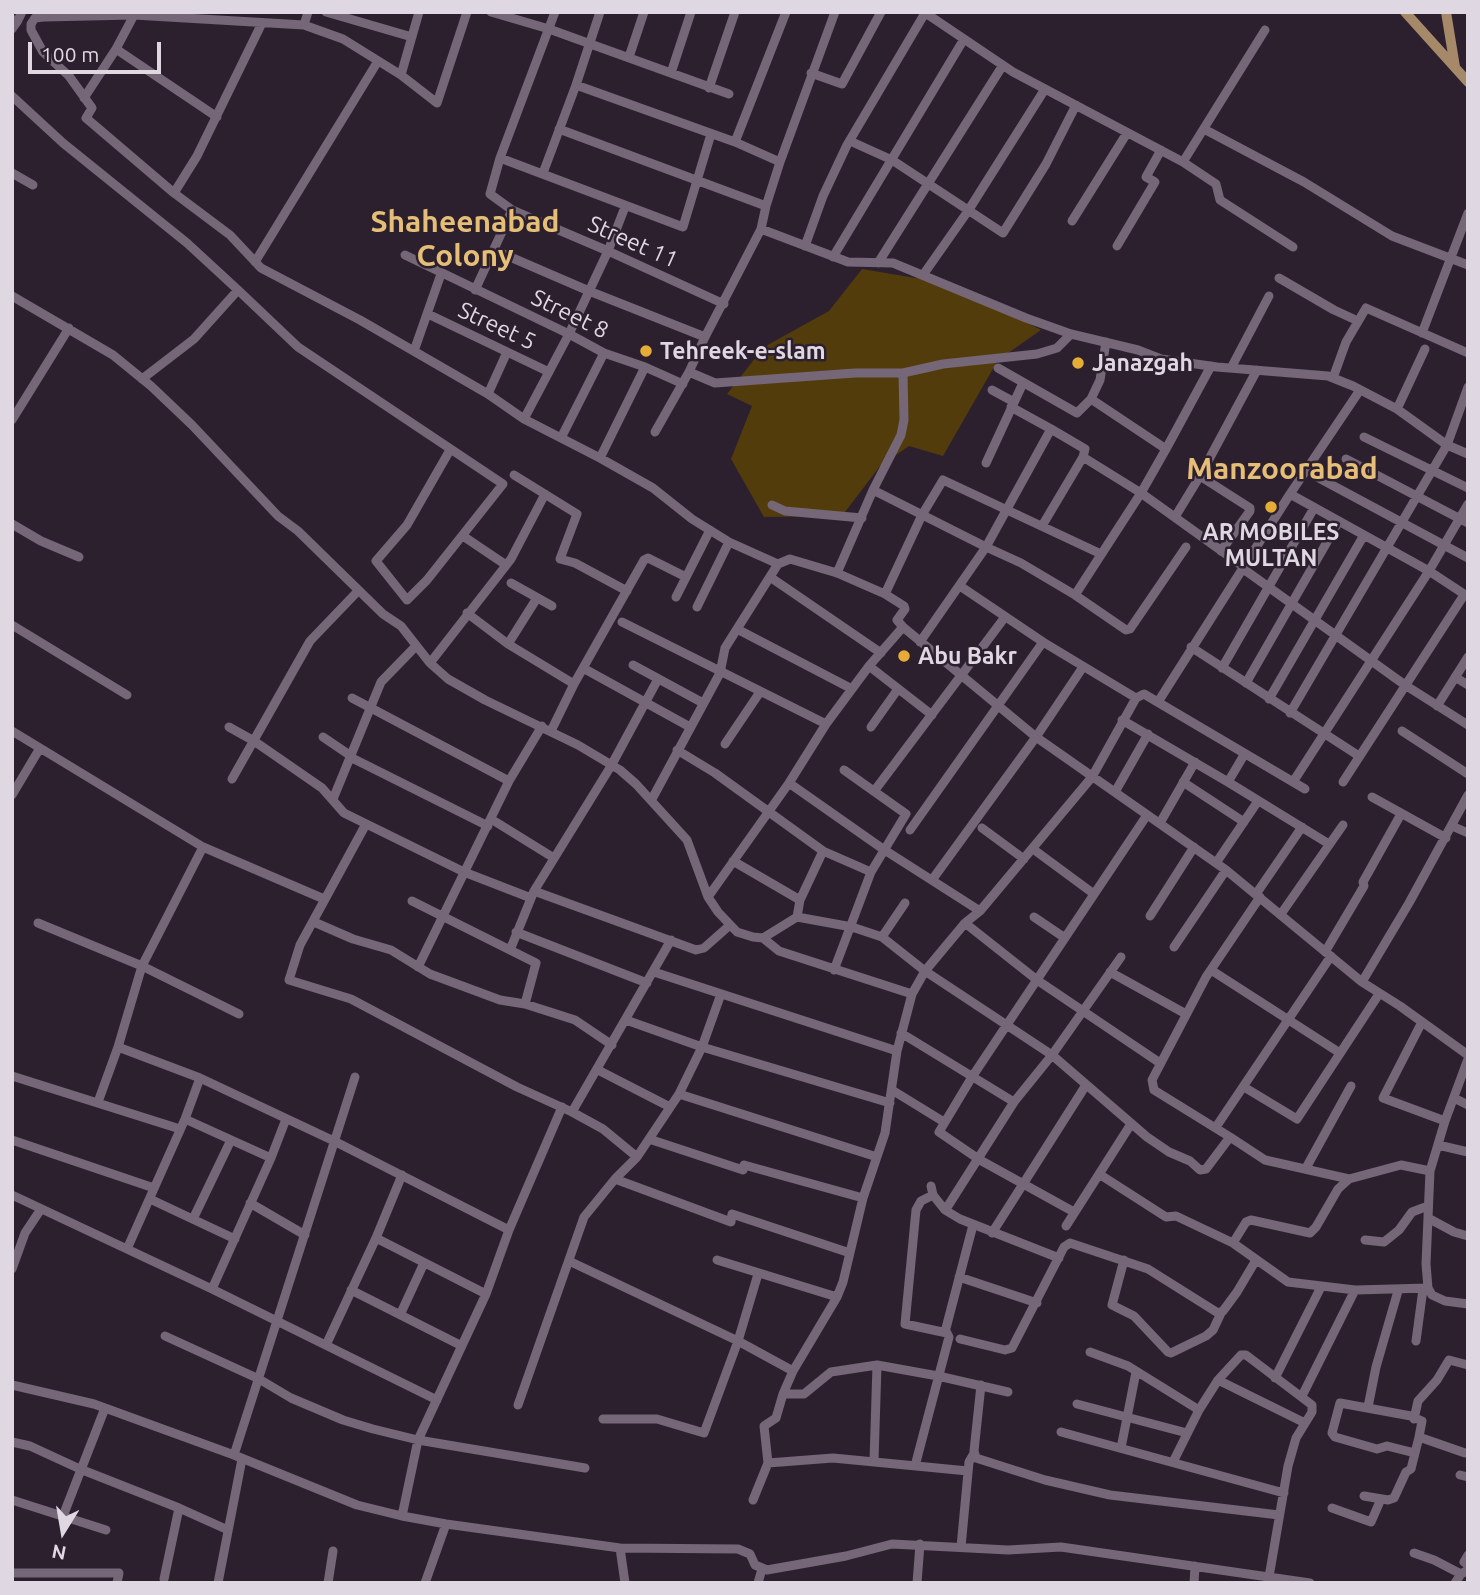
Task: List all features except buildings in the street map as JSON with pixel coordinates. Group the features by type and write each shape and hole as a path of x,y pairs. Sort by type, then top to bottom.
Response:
{"main road":[{"path":"1405,12 1468,82"},
{"path":"1446,12 1455,67"}],"street":[{"path":"14,23 22,12"},
{"path":"303,25 308,12"},
{"path":"326,12 412,37"},
{"path":"401,75 419,12"},
{"path":"467,12 437,103 401,75 342,39 303,25 73,14 35,18 31,30 43,52 69,76 92,108 86,118 174,193 230,235 261,268 414,351 488,394 524,419 653,488 729,542 778,564"},
{"path":"491,12 549,29 729,94"},
{"path":"555,12 500,158 683,227 711,134"},
{"path":"543,173 600,12"},
{"path":"629,57 644,12"},
{"path":"671,73 691,12"},
{"path":"709,88 734,12"},
{"path":"735,142 786,12"},
{"path":"655,432 690,372 705,337 761,229 780,162 835,12"},
{"path":"811,73 842,84 881,12"},
{"path":"805,246 823,196 850,141 925,13 1003,65 1183,162 1216,184 1220,200 1293,247"},
{"path":"84,98 116,49 134,15"},
{"path":"174,193 197,156 262,23"},
{"path":"1183,162 1265,30"},
{"path":"833,257 964,39"},
{"path":"116,49 217,117"},
{"path":"255,262 378,61"},
{"path":"878,263 1003,65"},
{"path":"576,85 735,142 780,162"},
{"path":"923,275 968,211 1045,89"},
{"path":"12,96 63,143 187,243 298,347 503,484 427,580 407,600 376,561 407,525 450,450"},
{"path":"850,141 892,160 1003,233 1046,164 1076,105"},
{"path":"559,129 766,206"},
{"path":"1204,129 1304,182 1392,236 1468,265"},
{"path":"1072,221 1127,133"},
{"path":"1117,246 1154,182 1146,177 1161,150"},
{"name":"Street 11","path":"500,158 490,194 512,210 724,304"},
{"path":"12,173 33,186"},
{"path":"524,419 569,334 608,251 625,207"},
{"path":"475,290 512,210"},
{"path":"1422,333 1468,213"},
{"path":"761,229 848,262 893,262 1026,318 1071,334 1161,359 1333,378 1397,409 1447,445 1468,454"},
{"path":"494,250 705,337"},
{"name":"Street 8","path":"405,256 569,334 604,354 645,367 682,384"},
{"path":"414,351 441,275"},
{"path":"1279,278 1358,321"},
{"path":"142,379 194,339 238,290"},
{"path":"12,296 113,355 142,379 192,425 278,516 298,531 383,614 401,626 430,663 448,679 547,729 620,770 652,799 687,840 708,897 737,932 763,938 779,951 912,993"},
{"path":"1231,368 1269,296"},
{"path":"1333,378 1346,342 1366,308 1468,353"},
{"name":"Street 5","path":"428,314 549,372"},
{"path":"12,420 69,328"},
{"path":"690,372 715,383 855,373 903,373 943,364 1037,354 1057,348 1071,334"},
{"path":"998,368 1078,413 1091,399 1100,380 1106,342"},
{"path":"1397,409 1425,349"},
{"path":"488,394 508,352"},
{"path":"561,438 604,354"},
{"path":"1075,595 1141,493 1211,366"},
{"path":"600,458 645,367"},
{"path":"1175,517 1257,370"},
{"path":"837,573 873,490 901,435 904,420 903,373"},
{"path":"986,463 1023,383"},
{"path":"1290,713 1434,470 1447,445 1468,387"},
{"path":"992,390 1085,449 1083,457 1042,526"},
{"path":"1158,702 1290,494 1360,390"},
{"path":"1091,399 1166,449"},
{"path":"920,642 986,547 1051,429"},
{"path":"1364,437 1468,488"},
{"path":"1083,457 1141,493 1405,685 1468,725"},
{"path":"1346,459 1463,521"},
{"path":"514,475 577,513 560,559 575,563 627,592"},
{"path":"1200,476 1250,510 1221,551"},
{"path":"1317,477 1468,558"},
{"path":"885,594 922,515 943,480 1101,554"},
{"path":"873,490 1021,563 1128,630 1186,547"},
{"path":"430,663 506,565 545,494"},
{"path":"1290,494 1429,571 1466,596 1343,782"},
{"path":"1293,782 1443,545 1463,521 1468,504"},
{"path":"772,505 785,511 862,518"},
{"path":"1222,668 1314,508"},
{"path":"1246,683 1339,522"},
{"path":"12,524 41,541 79,557"},
{"path":"676,597 710,530"},
{"path":"1269,699 1364,535"},
{"path":"463,536 506,565"},
{"path":"697,607 729,542"},
{"path":"418,967 509,781 547,729 646,558 686,577"},
{"path":"652,799 720,673 725,648 778,564 790,559 837,573 885,594 904,606 897,620 903,627 1036,737 1226,870 1362,982 1468,1057 1430,1171 1425,1288 1416,1341"},
{"path":"770,578 881,653"},
{"path":"511,583 552,606"},
{"path":"960,586 1043,642 1136,698"},
{"path":"232,779 310,641 358,591"},
{"path":"509,644 537,598"},
{"path":"467,613 509,644 574,684"},
{"path":"875,790 1005,617"},
{"path":"622,622 826,724"},
{"path":"12,625 127,695"},
{"path":"708,897 789,783 826,724 869,666 903,627"},
{"path":"737,629 852,689"},
{"path":"910,830 1043,642"},
{"path":"333,799 382,679 416,646"},
{"path":"1191,647 1359,755"},
{"path":"1437,706 1468,657"},
{"path":"633,665 703,703"},
{"path":"869,666 932,715"},
{"path":"932,880 1036,737 1083,667"},
{"path":"583,668 690,727"},
{"path":"1455,677 1468,685"},
{"path":"510,950 533,894 611,766 658,679"},
{"path":"871,727 898,688"},
{"path":"725,744 760,692"},
{"path":"754,1500 768,1463 764,1427 776,1418 793,1371 837,1297 863,1198 885,1133 897,1051 912,993 925,971 965,923 981,911 1092,777 1136,698 1144,694 1305,789"},
{"path":"352,698 509,781"},
{"path":"1122,720 1329,844"},
{"path":"229,727 322,788 341,810 464,872 700,950 730,926"},
{"path":"12,731 203,847 324,899"},
{"path":"1402,732 1468,774"},
{"path":"1115,792 1148,734"},
{"path":"323,737 351,757 490,822 554,858"},
{"path":"12,795 40,748"},
{"path":"677,750 715,773 823,850 871,872"},
{"path":"1228,782 1244,755"},
{"path":"1160,823 1195,762"},
{"path":"834,970 871,872 906,814 844,770"},
{"path":"1183,782 1244,822"},
{"path":"789,783 883,849 981,911"},
{"path":"1362,982 1468,795"},
{"path":"1372,797 1446,838"},
{"path":"1216,863 1258,801"},
{"path":"1074,1212 980,1160 941,1134 940,1129 1147,814"},
{"path":"1216,1127 1289,1020 1328,954 1364,886 1363,882 1401,814"},
{"path":"366,824 300,946 289,980 351,999 517,1087 603,1129 637,1157"},
{"path":"1281,914 1343,825"},
{"path":"1452,826 1468,834"},
{"path":"1302,827 1211,970 1152,1080 1154,1090 1265,1160 1349,1179"},
{"path":"982,828 1024,859"},
{"path":"98,1102 142,966 203,847"},
{"path":"1150,916 1194,847"},
{"path":"1033,849 1094,894"},
{"path":"797,917 800,900 823,850"},
{"path":"733,861 800,900"},
{"path":"1174,947 1226,870"},
{"path":"412,901 536,963 525,1004"},
{"path":"882,937 905,902"},
{"path":"763,938 797,917 852,927 882,937 925,971 1052,1055 1147,1137 1169,1152 1190,1161 1200,1170 1206,1169 1230,1137"},
{"path":"1034,917 1065,938"},
{"path":"314,922 353,939 391,950 430,974 500,1000 525,1004 575,1020 612,1045"},
{"path":"38,923 142,966 239,1014"},
{"path":"965,923 1037,980 1160,1063"},
{"path":"516,932 647,984"},
{"path":"572,1112 671,940"},
{"path":"946,1209 980,1160 1014,1102 1052,1055 1121,957"},
{"path":"1211,970 1340,1052"},
{"path":"654,972 897,1051"},
{"path":"1110,972 1186,1014"},
{"path":"518,1405 584,1217 637,1157 679,1094 702,1047 721,994"},
{"path":"1244,1087 1297,1119 1379,994"},
{"path":"626,1020 702,1047 890,1103"},
{"path":"1422,1022 1383,1098 1445,1121"},
{"path":"901,1033 1014,1102"},
{"path":"118,1047 200,1078 286,1118 509,1230"},
{"path":"598,1070 670,1107"},
{"path":"12,1076 180,1129"},
{"path":"218,1583 238,1457 259,1379 355,1077"},
{"path":"127,1249 185,1119 200,1078"},
{"path":"992,1233 1086,1084"},
{"path":"1306,1168 1351,1086"},
{"path":"892,1090 944,1122"},
{"path":"679,1094 877,1157"},
{"path":"1454,1098 1468,1105"},
{"path":"402,1516 418,1440 486,1294 509,1230 562,1107"},
{"path":"212,1289 271,1158 286,1118"},
{"path":"185,1119 271,1158"},
{"path":"1066,1226 1132,1124"},
{"path":"649,1139 743,1170 744,1165 863,1198"},
{"path":"12,1140 155,1188"},
{"path":"194,1219 231,1140"},
{"path":"1438,1145 1468,1152"},
{"path":"1233,1243 1246,1222 1251,1220 1299,1232 1313,1231 1338,1189 1349,1179 1401,1165 1430,1171"},
{"path":"1099,1174 1166,1217 1176,1216 1233,1243 1288,1282 1355,1290 1398,1291 1425,1288"},
{"path":"326,1345 402,1175"},
{"path":"615,1179 731,1222 733,1214 850,1253"},
{"path":"915,1466 949,1337 945,1332 905,1324 916,1210 920,1201 932,1191 944,1210 992,1233 1059,1258"},
{"path":"12,1195 212,1289 437,1400"},
{"path":"150,1199 235,1239"},
{"path":"250,1203 306,1236"},
{"path":"1365,1240 1384,1242 1399,1230 1412,1212 1428,1206"},
{"path":"12,1269 25,1233 41,1209"},
{"path":"1428,1218 1468,1236"},
{"path":"945,1332 973,1225"},
{"path":"376,1238 486,1294"},
{"path":"960,1339 1009,1350 1037,1303 1064,1247 1070,1243 1148,1269 1221,1313"},
{"path":"717,1260 837,1297"},
{"path":"1124,1260 1112,1305 1134,1316 1170,1353 1213,1330 1255,1260"},
{"path":"569,1261 738,1341 793,1371"},
{"path":"400,1315 424,1264"},
{"path":"603,1419 657,1419 704,1433 738,1341 758,1274"},
{"path":"959,1277 1037,1303"},
{"path":"1275,1378 1321,1287"},
{"path":"1425,1288 1445,1301 1468,1304"},
{"path":"351,1290 462,1346"},
{"path":"1302,1396 1355,1290"},
{"path":"1368,1407 1376,1367 1398,1291"},
{"path":"165,1336 259,1379 291,1398 343,1420 418,1440 585,1468"},
{"path":"1090,1352 1128,1366 1199,1410"},
{"path":"1173,1462 1199,1410 1218,1380 1244,1354 1302,1396 1313,1408 1296,1438 1288,1466 1268,1579"},
{"path":"1414,1419 1418,1401 1437,1380 1449,1360 1468,1364"},
{"path":"783,1394 804,1394 831,1372 877,1365 1008,1392"},
{"path":"874,1461 877,1365"},
{"path":"1121,1448 1136,1372"},
{"path":"1218,1380 1305,1423"},
{"path":"12,1385 105,1408 357,1505 446,1524 620,1548 738,1549 750,1553 755,1565 762,1569 788,1567 892,1544 1008,1550 1060,1547 1310,1583"},
{"path":"961,1547 968,1471 973,1455 981,1385"},
{"path":"1364,1496 1388,1500 1394,1498 1406,1472 1411,1469 1415,1453 1419,1437 1422,1421 1411,1416 1340,1403 1333,1435 1377,1449 1387,1446 1415,1453"},
{"path":"1077,1404 1187,1433"},
{"path":"63,1516 105,1408"},
{"path":"1061,1432 1284,1493"},
{"path":"1419,1437 1465,1453"},
{"path":"12,1442 30,1446 228,1531"},
{"path":"973,1455 1045,1480 1110,1495 1279,1515"},
{"path":"768,1463 818,1457 968,1471"},
{"path":"1332,1508 1371,1522 1381,1499"},
{"path":"12,1500 106,1530"},
{"path":"164,1579 179,1508"},
{"path":"425,1583 446,1524"},
{"path":"917,1583 920,1545"},
{"path":"620,1548 625,1583"},
{"path":"328,1583 334,1551"},
{"path":"1414,1553 1463,1573 1468,1555"},
{"path":"1194,1583 1195,1566"},
{"path":"758,1583 762,1569"},
{"path":"12,1573 119,1573 117,1583"}],"shaded area":[{"path":"862,269 957,285 1041,330 998,360 943,456 909,446 880,466 842,516 764,517 731,459 752,406 727,394 764,347 829,311"}],"place":[{"name":"Tehreek-e-slam","path":"646,351"},
{"name":"Janazgah","path":"1078,363"},
{"name":"AR MOBILES MULTAN","path":"1271,507"},
{"name":"Abu Bakr","path":"904,656"}],"district":[{"name":"Shaheenabad Colony","path":"465,239"},
{"name":"Manzoorabad","path":"1282,469"}]}
